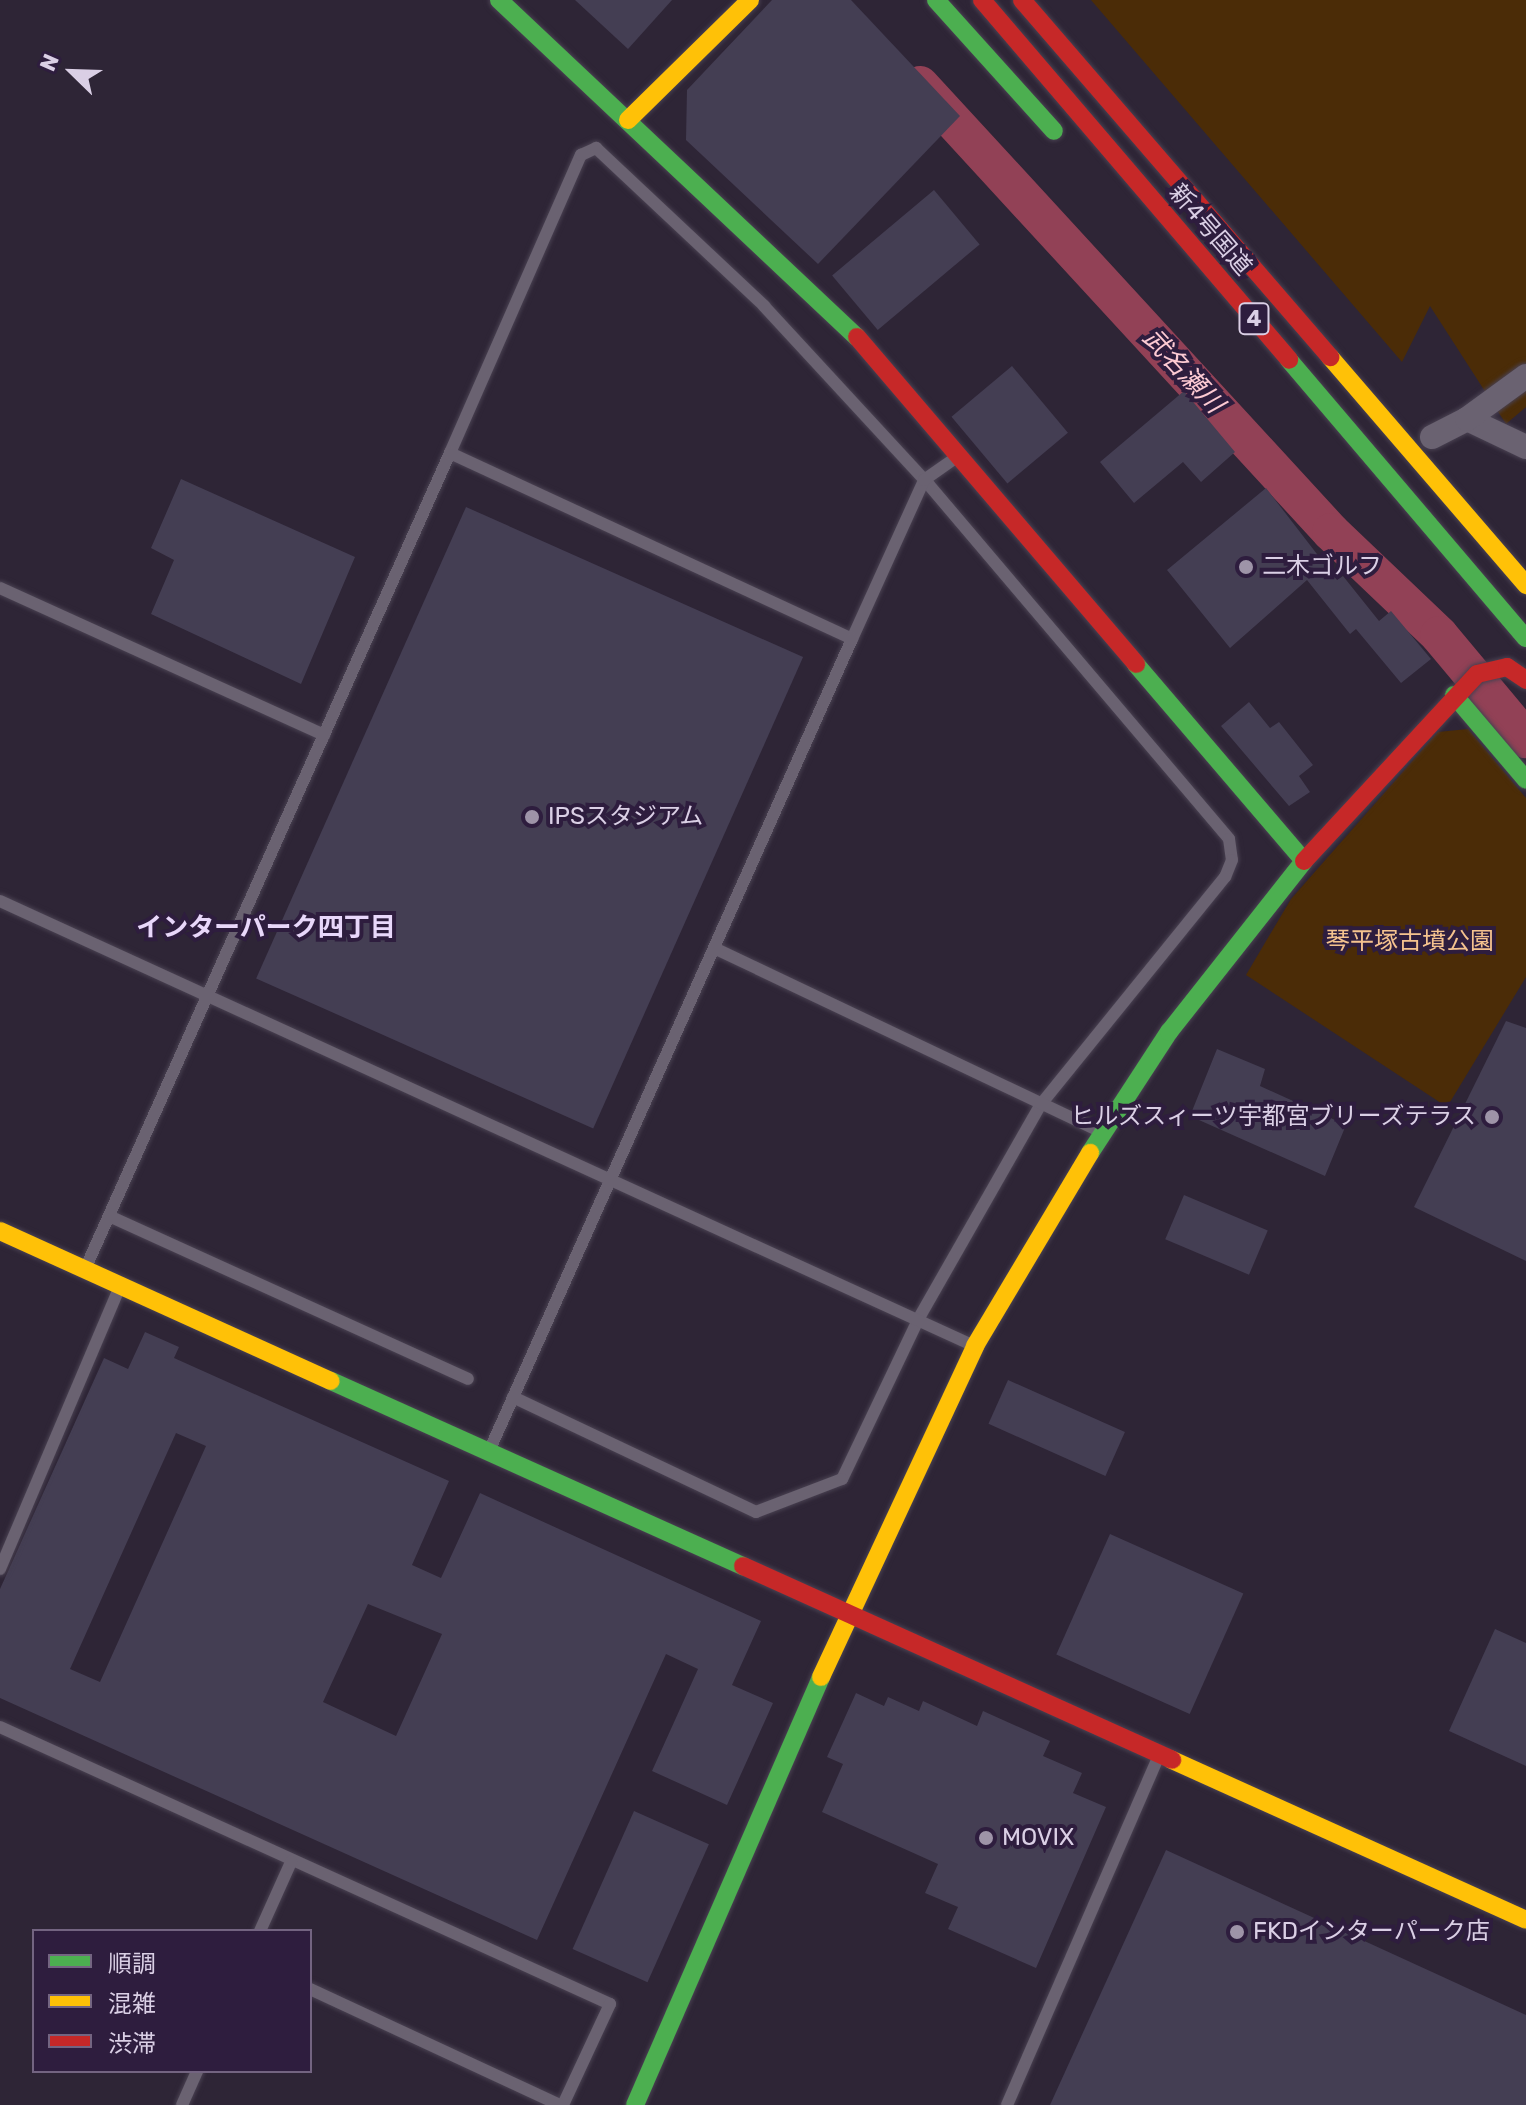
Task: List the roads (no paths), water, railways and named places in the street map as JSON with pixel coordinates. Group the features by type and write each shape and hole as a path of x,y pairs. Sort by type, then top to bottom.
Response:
{"main road":[{"path":"499,0 844,321 1304,861"},
{"path":"628,120 750,0"},
{"path":"936,0 1062,141"},
{"name":"新4号国道","path":"982,0 1526,638"},
{"name":"新4号国道","path":"1022,0 1526,585"},
{"path":"1314,422 1448,543"},
{"path":"1427,431 1473,525"},
{"path":"635,2105 848,1615 975,1346 1103,1132 1169,1032 1304,861 1454,695 1477,674 1507,667 1523,689"},
{"path":"1454,695 1526,780"},
{"path":"0,1231 1526,1920"}],"street":[{"path":"1427,431 1467,419 1526,376"},
{"path":"1467,419 1526,447"}],"lane":[{"path":"85,1270 581,155 596,148 764,306 924,480 1229,839 1232,860 1225,877 1041,1104 918,1320 842,1479 756,1512 513,1397"},
{"path":"450,453 852,639"},
{"path":"488,1452 924,480 958,457"},
{"path":"0,588 324,735"},
{"path":"0,901 975,1346"},
{"path":"714,948 1103,1132"},
{"path":"109,1216 468,1379"},
{"path":"0,1569 120,1286"},
{"path":"0,1727 291,1862 610,2004 561,2105 312,1990"},
{"path":"1007,2105 1159,1755"},
{"path":"261,1929 291,1862"},
{"path":"182,2105 196,2073"}],"waterway":[{"name":"武名瀬川","path":"920,85 1331,532 1439,635 1526,739"}],"place":[{"name":"二木ゴルフ","path":"1246,567"},
{"name":"IPSスタジアム","path":"532,817"},
{"name":"ヒルズスィーツ宇都宮ブリーズテラス","path":"1492,1117"},
{"name":"MOVIX","path":"986,1838"},
{"name":"FKDインターパーク店","path":"1237,1932"}],"district":[{"name":"インターパーク四丁目","path":"266,928"}],"park label":[{"name":"琴平塚古墳公園","path":"1410,942"}]}
